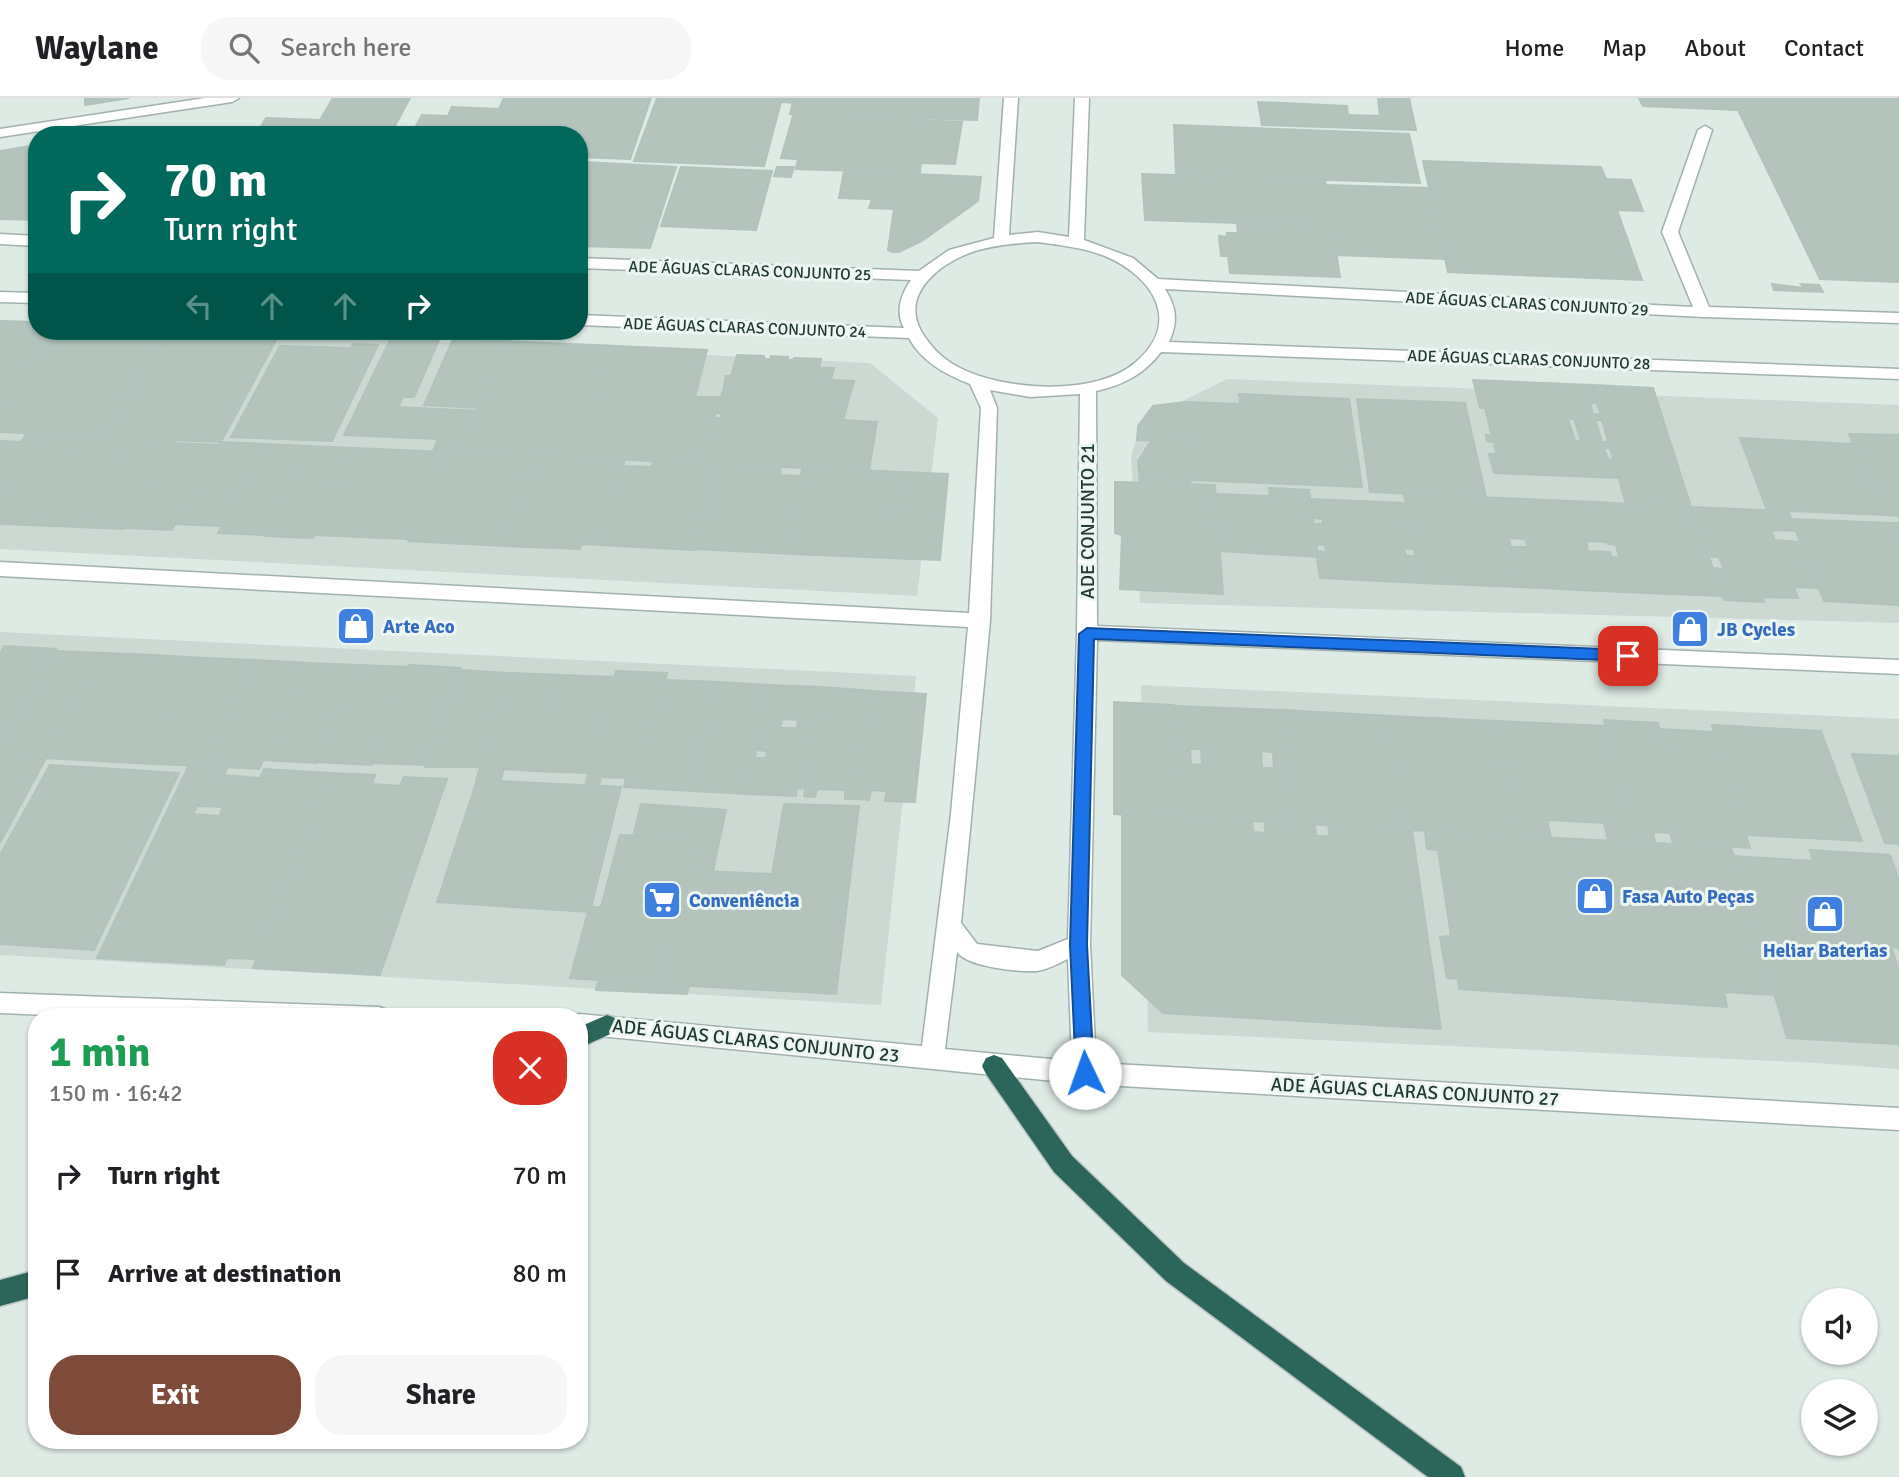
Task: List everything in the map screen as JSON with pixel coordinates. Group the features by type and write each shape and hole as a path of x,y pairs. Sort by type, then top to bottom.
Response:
{"highway":[{"path":"588,1034 607,1025"},
{"path":"994,1066 1063,1164 1175,1272 1451,1477"},
{"path":"0,1293 28,1285"}],"street":[{"path":"46,126 232,98"},
{"path":"1001,239 1011,98"},
{"path":"1076,241 1083,98"},
{"path":"0,133 28,129"},
{"path":"1703,312 1670,232 1705,130"},
{"path":"1038,237 1076,241 1109,251 1137,266 1156,284 1167,304 1168,326 1158,347 1142,364 1118,378 1088,388 1051,393 1013,391 978,383 948,370 926,353 911,333 907,313 910,294 922,276 955,253 1001,239 1038,237"},
{"path":"0,239 28,241"},
{"name":"ADE ÁGUAS CLARAS CONJUNTO 25","path":"588,263 922,276"},
{"name":"ADE ÁGUAS CLARAS CONJUNTO 29","path":"1156,284 1703,312 1899,318"},
{"path":"0,297 28,298"},
{"name":"ADE ÁGUAS CLARAS CONJUNTO 24","path":"588,320 911,333"},
{"name":"ADE ÁGUAS CLARAS CONJUNTO 28","path":"1158,347 1899,374"},
{"path":"932,1057 950,926 980,621 989,408 978,383"},
{"name":"ADE CONJUNTO 21","path":"1085,1073 1079,945 1087,634 1088,388"},
{"path":"0,569 980,621"},
{"path":"1087,634 1899,667"},
{"path":"950,926 970,952 999,958 1039,961 1079,945"},
{"path":"0,1003 135,1008"},
{"name":"ADE ÁGUAS CLARAS CONJUNTO 23","path":"588,1024 932,1057"},
{"name":"ADE ÁGUAS CLARAS CONJUNTO 27","path":"932,1057 994,1066 1085,1073 1899,1119"}],"shaded area":[{"path":"0,321 28,322 28,340 395,340 870,363 938,418 917,596 0,549"},
{"path":"1227,379 1899,405 1899,623 1140,603 1131,456 1142,421"},
{"path":"0,632 916,676 881,1005 0,955"},
{"path":"1141,685 1899,719 1899,1069 1148,1032"}],"building":[{"path":"85,98 129,98 85,105"},
{"path":"333,98 410,98 395,126 261,126 266,118 320,120"},
{"path":"504,98 651,98 630,159 588,157 588,126 416,126 422,115 448,116 452,107 499,109"},
{"path":"657,98 794,98 793,103 781,102 764,166 634,161"},
{"path":"794,98 979,98 977,120 974,120 790,114"},
{"path":"1378,98 1409,98 1416,130 1262,125 1258,102 1347,106 1348,115 1380,116"},
{"path":"1639,98 1899,98 1899,282 1820,279 1738,110 1643,106"},
{"path":"793,116 962,122 955,164 921,163 920,173 796,169 798,159 781,158"},
{"path":"1174,125 1409,134 1420,183 1176,175"},
{"path":"28,146 28,220 0,219 0,151"},
{"path":"1423,161 1601,167 1606,179 1631,180 1643,211 1617,210 1642,280 1448,272"},
{"path":"588,162 676,167 650,248 588,246"},
{"path":"681,167 772,171 756,230 661,226"},
{"path":"777,167 794,167 791,177 774,176"},
{"path":"844,171 981,177 978,201 922,241 899,252 892,252 888,250 894,209 869,208 872,199 839,198"},
{"path":"1142,174 1325,180 1332,226 1145,220"},
{"path":"1326,185 1429,188 1445,259 1336,255"},
{"path":"1237,223 1332,226 1340,277 1230,273 1228,256 1221,256 1219,236 1227,237 1227,233 1238,233"},
{"path":"1772,284 1804,288 1801,284 1819,285 1823,292 1774,290"},
{"path":"0,321 28,322 28,340 48,340 0,408"},
{"path":"48,340 163,340 103,437 0,432 0,408"},
{"path":"163,340 276,340 221,442 103,437"},
{"path":"390,340 439,340 414,397 403,397 398,407 477,411 460,452 433,451 438,439 344,435"},
{"path":"453,340 505,341 478,408 424,405"},
{"path":"505,341 617,346 580,458 460,452"},
{"path":"353,344 378,345 332,441 231,437 280,346 351,348"},
{"path":"617,346 707,350 695,397 720,397 702,463 580,458"},
{"path":"737,355 764,356 764,359 771,359 771,356 788,357 787,360 821,359 819,368 834,368 831,380 854,381 843,420 877,422 869,471 702,463 714,418 721,418 722,413 717,413 722,393 728,391 723,391 726,376 731,376"},
{"path":"1473,380 1592,385 1597,403 1590,403 1593,414 1601,415 1602,420 1595,420 1602,442 1608,442 1610,448 1604,448 1608,459 1614,460 1619,478 1494,473 1489,454 1496,454 1494,442 1487,441 1486,435 1492,436 1485,408 1480,408","holes":["1568,419 1574,419 1581,441 1575,441"]},
{"path":"1592,385 1653,388 1691,507 1626,504"},
{"path":"1239,394 1349,399 1362,487 1190,480 1190,485 1140,483 1138,461 1152,441 1137,440 1138,426 1153,406 1185,402 1240,404"},
{"path":"1357,399 1465,403 1486,497 1370,492"},
{"path":"1188,429 1192,479 1140,477 1139,461 1148,445 1166,434"},
{"path":"27,433 43,434 0,498 0,441 21,442"},
{"path":"43,434 87,436 30,525 0,524 0,498"},
{"path":"1849,434 1899,435 1899,516 1886,515"},
{"path":"87,436 131,438 77,527 30,525"},
{"path":"131,438 176,440 124,529 77,527"},
{"path":"1740,438 1853,444 1886,515 1767,510"},
{"path":"221,442 265,444 221,526 175,524"},
{"path":"174,443 219,445 172,530 125,528"},
{"path":"265,444 309,446 266,535 218,533"},
{"path":"309,446 355,448 313,538 265,536"},
{"path":"355,448 443,452 408,539 314,535"},
{"path":"443,452 535,456 504,546 408,541"},
{"path":"535,456 625,460 600,545 581,544 580,549 504,546"},
{"path":"653,461 717,464 695,550 600,545 623,466 652,467"},
{"path":"717,464 781,467 779,475 801,476 802,468 808,468 793,554 696,549"},
{"path":"808,468 902,472 890,558 793,554"},
{"path":"902,472 948,474 940,560 890,558"},
{"path":"1115,482 1215,485 1223,594 1120,589 1122,535 1115,533"},
{"path":"1269,488 1309,490 1318,557 1219,551 1215,494 1270,496"},
{"path":"1404,494 1499,498 1520,587 1420,583"},
{"path":"1499,498 1595,502 1607,542 1586,541 1588,551 1610,552 1621,592 1520,587 1511,547 1528,547 1525,539 1509,538"},
{"path":"1311,499 1405,503 1414,549 1404,548 1406,556 1415,556 1420,583 1320,578 1316,551 1326,552 1325,545 1316,544 1313,524 1323,524 1323,519 1313,518"},
{"path":"1595,502 1691,507 1723,596 1621,592 1611,557 1619,558 1616,545 1608,544"},
{"path":"1691,507 1788,511 1796,531 1771,530 1775,540 1800,542 1818,588 1794,587 1798,598 1763,597 1764,602 1724,600 1712,568 1724,569 1719,557 1708,556"},
{"path":"1791,519 1889,523 1899,545 1899,605 1824,601"},
{"path":"1889,523 1899,523 1899,545"},
{"path":"4,646 56,649 0,745 0,655"},
{"path":"55,651 104,653 46,758 0,755 0,745"},
{"path":"104,653 155,655 99,761 46,758"},
{"path":"155,655 205,658 153,764 99,761"},
{"path":"205,658 254,660 207,766 153,764"},
{"path":"254,660 307,663 259,769 207,766"},
{"path":"307,663 359,665 317,763 263,760"},
{"path":"359,665 408,667 373,763 318,762"},
{"path":"409,665 461,668 425,765 373,763"},
{"path":"460,670 512,673 480,767 425,767"},
{"path":"616,671 667,673 639,788 624,787 626,778 601,777 599,786 585,786"},
{"path":"512,673 561,675 533,771 504,769 500,782 476,780"},
{"path":"561,675 614,677 588,773 533,771"},
{"path":"666,680 718,682 693,791 639,788"},
{"path":"718,682 769,685 748,794 693,791"},
{"path":"769,685 822,687 805,789 797,788 796,796 748,794 755,758 766,758 767,751 757,750","holes":["782,719 798,720 797,728 780,728"]},
{"path":"822,687 873,691 858,799 845,799 845,790 817,789 815,797 804,796"},
{"path":"873,691 926,694 915,802 885,801 887,791 871,790 869,800 858,799"},
{"path":"1114,702 1174,705 1179,817 1114,814"},
{"path":"1174,706 1282,710 1292,823 1179,817","holes":["1190,749 1201,749 1202,765 1191,764","1261,751 1273,752 1274,768 1262,768"]},
{"path":"1282,710 1390,716 1406,830 1292,823"},
{"path":"1390,716 1496,721 1519,835 1406,830"},
{"path":"1604,720 1658,723 1693,844 1673,843 1670,833 1653,832 1655,843 1635,841"},
{"path":"1496,721 1605,726 1635,841 1608,840 1604,823 1547,820 1551,837 1519,835"},
{"path":"1712,725 1821,731 1862,841 1747,835"},
{"path":"1660,729 1714,732 1750,848 1693,844"},
{"path":"1852,754 1899,756 1899,844 1885,843"},
{"path":"0,755 46,758 0,843"},
{"path":"50,765 179,773 94,950 0,944 0,855"},
{"path":"189,765 227,767 224,775 260,778 264,769 331,773 257,959 227,958 224,965 97,958","holes":["197,806 223,807 219,816 193,814"]},
{"path":"331,773 375,775 372,784 400,786 404,777 447,779 380,975 253,968"},
{"path":"477,780 621,787 590,912 437,902"},
{"name":"Conveniência","path":"641,804 726,810 687,994 596,990"},
{"path":"784,804 859,806 836,994 658,984 682,870 772,874"},
{"path":"1122,815 1252,821 1253,832 1265,833 1265,822 1315,825 1316,836 1330,836 1328,825 1412,830 1441,1029 1163,1013 1122,975"},
{"name":"Fasa Auto Peças","path":"1425,831 1731,847 1774,995 1724,992 1727,1007 1459,989 1458,979 1447,978 1440,937 1451,936 1438,850 1427,849"},
{"path":"620,835 696,838 689,870 682,870 658,984 570,978 588,912 591,907 601,907"},
{"name":"Heliar Baterias","path":"1810,850 1890,855 1899,880 1899,948 1891,947 1899,970 1899,1044 1787,1038 1734,856 1813,861"}],"place":[{"name":"Arte Aco","path":"356,626"},
{"name":"JB Cycles","path":"1690,629"},
{"name":"Fasa Auto Peças","path":"1595,896"},
{"name":"Conveniência","path":"662,900"},
{"name":"Heliar Baterias","path":"1825,914"}],"route":[{"path":"1085,1073 1079,945 1087,634 1628,656"}]}
